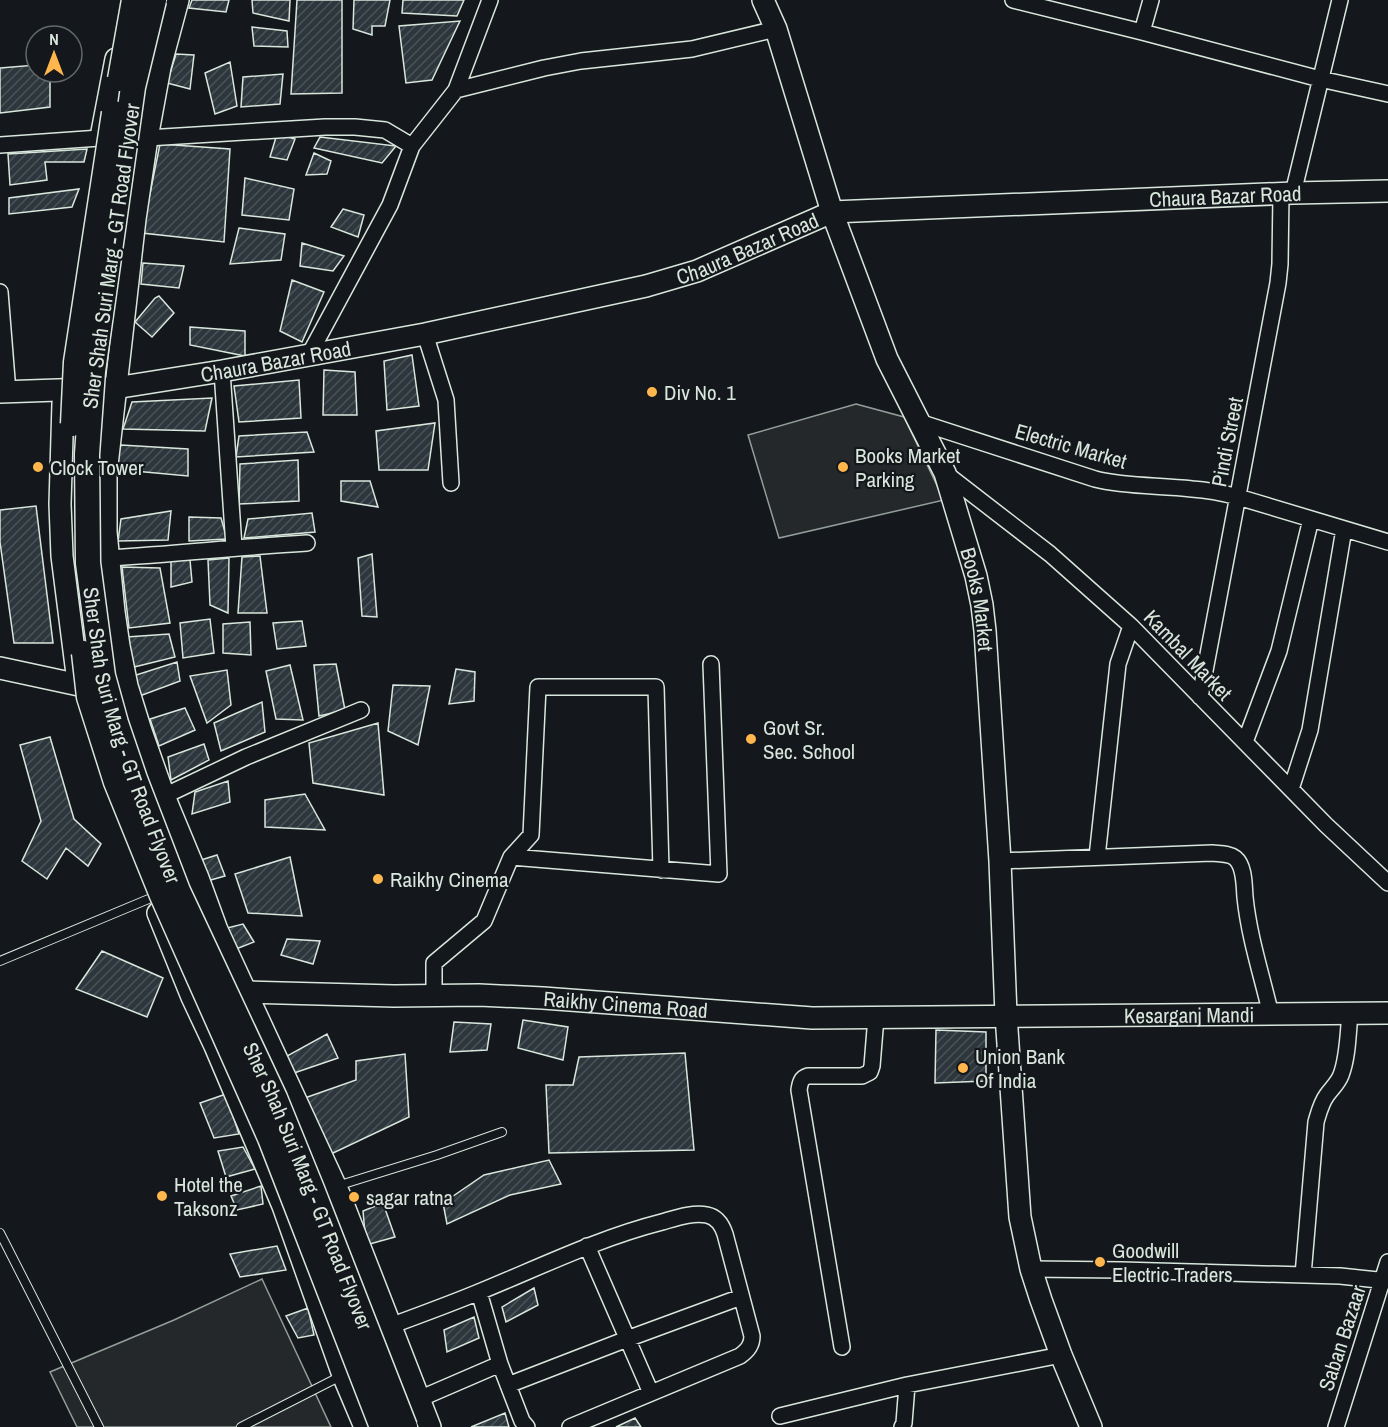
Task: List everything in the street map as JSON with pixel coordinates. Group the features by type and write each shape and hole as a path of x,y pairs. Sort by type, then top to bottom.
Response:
{"main road":[{"name":"Sher Shah Suri Marg - GT Road Flyover","path":"134,0 106,156 76,362 71,488 72,556 89,697 116,782 135,832 270,1138 382,1427"},
{"name":"Sher Shah Suri Marg - GT Road Flyover","path":"154,0 134,87 93,371 87,454 88,563 103,676 135,779 178,891 275,1098 405,1427"}],"street":[{"path":"126,0 100,138 64,390 60,504 62,556 84,715 151,898 283,1206 343,1375 365,1427"},
{"path":"178,0 160,67 147,138 135,219 106,474 106,532 114,612 127,686 164,796 217,930 336,1186 430,1427"},
{"path":"309,355 390,205 412,146 456,90 490,0"},
{"name":"Books Market","path":"763,0 776,29 832,212 887,359 945,473 976,576 982,605 1000,861 1006,1015 1020,1217 1031,1269 1060,1355 1091,1427"},
{"path":"1013,0 1320,80 1388,94"},
{"path":"1142,32 1151,0"},
{"name":"Pindi Street","path":"1200,697 1278,283 1287,194 1340,0"},
{"path":"456,90 544,68 581,61 692,49 776,29"},
{"path":"147,138 355,127 385,130 412,146"},
{"path":"0,145 100,138"},
{"name":"Chaura Bazar Road","path":"4,392 115,388 222,371 425,334 646,286 697,271 832,212 1388,191"},
{"path":"0,292 4,392"},
{"path":"425,334 446,400 451,483"},
{"path":"222,371 234,548"},
{"name":"Electric Market","path":"919,422 1095,480 1191,488 1238,496 1388,542"},
{"name":"Kambal Market","path":"945,473 1050,554 1131,626 1326,825 1388,883"},
{"path":"1245,742 1280,651 1311,519"},
{"path":"1291,789 1310,730 1344,529"},
{"path":"109,558 307,543"},
{"path":"1097,857 1118,663 1131,626"},
{"path":"511,857 718,874 711,664"},
{"path":"0,668 79,685 127,686"},
{"path":"434,996 434,963 484,921 511,857 531,835 538,687 656,687 661,870"},
{"path":"164,796 246,757 361,710"},
{"path":"1000,861 1212,853 1226,854 1235,858 1244,878 1249,924 1271,1015"},
{"name":"Raikhy Cinema Road","path":"245,992 394,996 479,995 812,1018 1006,1015"},
{"path":"1303,1275 1316,1122 1326,1096 1342,1074 1350,1013"},
{"name":"Kesarganj Mandi","path":"1006,1015 1074,1017 1381,1013"},
{"path":"842,1347 799,1089 803,1077 862,1076 870,1072 876,1017"},
{"path":"390,1326 631,1230 685,1216 707,1215 715,1219 722,1225 725,1234 752,1336 752,1343 747,1351 741,1356 570,1427"},
{"path":"587,1246 651,1393"},
{"name":"Saban Bazaar","path":"1336,1427 1385,1280 1388,1262"},
{"path":"1031,1269 1341,1275 1385,1280"},
{"path":"479,1292 500,1364 522,1421 527,1427"},
{"path":"508,1385 741,1297"},
{"path":"780,1416 907,1385 1060,1355"},
{"path":"419,1400 500,1364"},
{"path":"902,1427 907,1385"}],"lane":[{"path":"0,961 151,898"},
{"path":"336,1186 502,1132"},
{"path":"0,1233 99,1427"},
{"path":"241,1427 343,1375"}],"shaded area":[{"name":"Books Market Parking","path":"856,404 904,417 944,500 779,538 748,435"},
{"path":"262,1279 331,1427 77,1427 50,1372 174,1320"}],"building":[{"path":"192,0 229,0 226,12 189,8"},
{"path":"252,0 290,0 289,21 253,13"},
{"path":"297,0 342,0 342,93 291,94"},
{"path":"354,0 390,0 385,26 372,26 372,35 353,29"},
{"path":"403,0 464,0 457,16 402,13"},
{"path":"460,21 432,80 406,83 399,26"},
{"path":"252,27 287,31 288,47 254,46"},
{"path":"176,54 194,55 190,89 167,83"},
{"path":"230,62 237,106 215,114 205,73"},
{"path":"24,66 24,84 50,84 50,107 0,113 0,68"},
{"path":"283,74 280,104 241,107 243,77"},
{"path":"277,134 295,139 287,160 270,157"},
{"path":"320,137 396,146 382,163 314,148"},
{"path":"160,144 230,149 224,242 142,233"},
{"path":"87,149 84,162 45,162 47,180 10,185 8,154"},
{"path":"314,153 331,161 327,174 306,175"},
{"path":"245,178 294,189 289,220 242,215"},
{"path":"79,189 72,207 9,214 9,198"},
{"path":"343,209 364,215 358,237 331,227"},
{"path":"239,228 285,234 281,260 230,264"},
{"path":"302,243 344,256 333,271 300,266"},
{"path":"143,263 184,266 179,288 141,284"},
{"path":"292,280 324,292 302,342 280,331"},
{"path":"159,296 174,313 152,337 135,322"},
{"path":"190,327 245,331 245,356 190,345"},
{"path":"412,355 419,406 387,410 384,361"},
{"path":"324,370 355,372 357,415 323,415"},
{"path":"299,380 301,418 239,422 234,386"},
{"path":"212,398 205,431 123,429 132,402"},
{"path":"435,423 428,470 379,470 376,431"},
{"path":"307,432 314,452 236,457 239,436"},
{"path":"121,445 188,449 188,476 113,469"},
{"path":"298,460 299,501 239,504 240,464"},
{"path":"341,481 370,481 378,507 341,501"},
{"path":"36,506 53,643 14,643 0,542 0,510"},
{"path":"171,511 168,540 118,541 121,519"},
{"path":"312,513 315,532 244,538 248,519"},
{"path":"189,517 221,518 227,539 189,541"},
{"path":"372,554 377,617 362,616 358,558"},
{"path":"260,556 267,613 238,613 242,557"},
{"path":"229,558 228,613 210,605 208,560"},
{"path":"171,560 190,560 192,582 171,587"},
{"path":"122,567 160,568 170,623 129,628"},
{"path":"210,619 214,653 183,658 180,623"},
{"path":"302,621 306,646 277,649 273,623"},
{"path":"250,622 251,655 223,653 223,624"},
{"path":"169,634 175,657 130,668 127,637"},
{"path":"177,662 180,681 137,697 133,676"},
{"path":"336,664 345,710 319,716 314,665"},
{"path":"290,665 303,720 276,719 266,671"},
{"path":"456,669 475,672 474,701 449,704"},
{"path":"227,670 231,705 207,723 190,676"},
{"path":"393,685 430,686 418,745 388,731"},
{"path":"262,702 265,732 221,751 214,723"},
{"path":"185,708 195,730 159,746 150,719"},
{"path":"378,723 384,795 313,783 309,743"},
{"path":"50,737 74,819 101,844 88,866 66,848 47,879 22,861 41,821 20,745"},
{"path":"204,744 209,760 171,780 168,757"},
{"path":"228,781 230,802 192,814 195,792"},
{"path":"305,794 325,830 265,827 265,800"},
{"path":"217,855 225,876 207,881 198,861"},
{"path":"290,857 302,916 248,913 235,874"},
{"path":"243,924 254,942 236,949 227,928"},
{"path":"287,939 320,941 313,964 281,955"},
{"path":"102,951 163,978 147,1017 76,989"},
{"path":"523,1020 568,1027 563,1060 518,1048"},
{"path":"454,1022 491,1024 487,1050 450,1052"},
{"path":"936,1030 986,1032 986,1081 935,1083"},
{"path":"327,1034 338,1058 294,1073 287,1056"},
{"path":"685,1053 694,1150 549,1153 546,1085 573,1085 579,1057"},
{"path":"405,1054 409,1117 331,1154 302,1099 356,1080 356,1061"},
{"path":"226,1094 239,1134 214,1138 200,1103"},
{"path":"243,1147 255,1169 226,1177 218,1151"},
{"path":"549,1160 561,1184 510,1195 447,1224 443,1203 484,1175"},
{"path":"261,1186 263,1204 237,1210 231,1196"},
{"path":"383,1203 395,1237 366,1245 363,1211"},
{"path":"277,1246 286,1270 240,1277 230,1254"},
{"path":"534,1288 538,1305 506,1322 502,1307"},
{"path":"308,1308 314,1335 298,1338 286,1316"},
{"path":"474,1317 479,1338 447,1352 444,1330"},
{"path":"505,1413 509,1427 471,1427"},
{"path":"635,1418 641,1427 616,1427"}],"place":[{"name":"Div No. 1","path":"652,392"},
{"name":"Clock Tower","path":"38,467"},
{"name":"Books Market Parking","path":"843,467"},
{"name":"Govt Sr. Sec. School","path":"751,739"},
{"name":"Raikhy Cinema","path":"378,879"},
{"name":"Union Bank Of India","path":"963,1068"},
{"name":"Hotel the Taksonz","path":"162,1196"},
{"name":"sagar ratna","path":"354,1197"},
{"name":"Goodwill Electric Traders","path":"1100,1262"}]}
